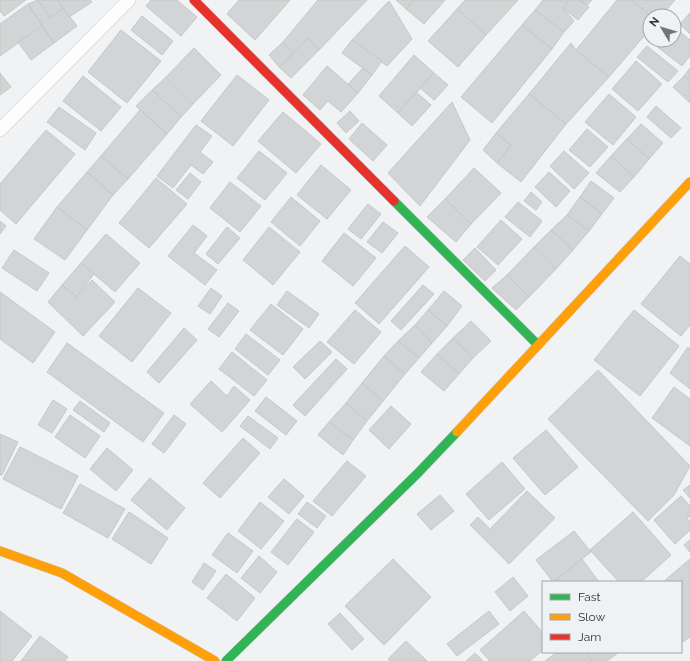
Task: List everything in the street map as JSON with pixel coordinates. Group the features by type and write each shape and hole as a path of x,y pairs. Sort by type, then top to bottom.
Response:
{"street":[{"path":"194,0 538,345"},
{"path":"226,661 417,474 690,182"},
{"path":"0,551 62,573 215,661"}],"lane":[{"path":"0,130 129,0"}],"building":[{"path":"0,0 26,0 4,16 0,11"},
{"path":"38,0 58,0 63,8 50,18"},
{"path":"38,0 50,18 63,8 77,26 54,43 28,4"},
{"path":"58,0 90,0 92,2 69,17"},
{"path":"151,0 177,0 197,17 181,36 146,6"},
{"path":"239,0 290,0 255,40 227,14"},
{"path":"318,0 367,0 319,50 308,38 294,53 283,42"},
{"path":"396,0 414,0 406,9"},
{"path":"414,0 445,0 424,24 406,9"},
{"path":"465,0 518,0 486,35 457,9"},
{"path":"543,0 569,0 563,8 574,21 564,32 535,10"},
{"path":"569,0 579,0 589,7 578,20 563,8"},
{"path":"579,0 592,0 587,5"},
{"path":"617,0 632,0 642,8 642,38 609,77 576,50"},
{"path":"632,0 675,0 668,8 642,8"},
{"path":"389,1 412,39 387,66 352,40"},
{"path":"28,4 42,26 0,56 0,24"},
{"path":"457,9 486,35 458,67 428,41"},
{"path":"535,10 564,32 552,49 522,25"},
{"path":"690,13 690,34 682,26 682,22"},
{"path":"142,16 173,41 162,55 131,30"},
{"path":"522,25 552,49 492,123 461,97"},
{"path":"42,26 54,43 31,60 18,42"},
{"path":"121,30 161,61 127,103 88,72"},
{"path":"682,34 690,40 690,56 682,66 659,48 682,48"},
{"path":"308,38 319,50 291,78 279,67"},
{"path":"352,40 382,61 372,75 342,53"},
{"path":"283,42 294,53 279,67 269,55"},
{"path":"571,43 576,50 609,77 566,124 529,94"},
{"path":"194,48 221,75 193,104 166,77"},
{"path":"645,48 649,48 678,71 668,82 637,57"},
{"path":"414,55 434,73 398,113 379,96"},
{"path":"636,61 662,84 638,111 612,89"},
{"path":"327,66 358,93 341,112 328,101 320,110 303,95"},
{"path":"363,68 372,75 358,93 348,84"},
{"path":"690,68 690,81 684,76"},
{"path":"0,73 11,87 0,95"},
{"path":"434,73 448,85 434,100 420,88"},
{"path":"237,75 269,100 233,146 201,121"},
{"path":"83,76 121,107 101,131 63,101"},
{"path":"684,76 690,81 690,103 673,87"},
{"path":"166,77 193,104 181,117 152,90"},
{"path":"152,90 181,117 167,134 136,106"},
{"path":"416,92 431,105 412,126 398,113"},
{"path":"529,94 566,124 521,182 497,163 511,145 496,133"},
{"path":"609,94 636,117 613,145 585,122"},
{"path":"452,102 470,140 420,206 388,173"},
{"path":"656,106 681,128 671,138 647,117"},
{"path":"59,107 96,133 85,150 47,122"},
{"path":"140,110 167,134 128,179 101,156"},
{"path":"350,111 359,121 346,133 337,123"},
{"path":"283,112 321,144 296,173 258,141"},
{"path":"362,123 387,145 373,161 349,139"},
{"path":"641,124 663,143 649,159 627,139"},
{"path":"196,125 212,136 200,152 213,162 203,174 191,165 173,188 157,176"},
{"path":"587,129 608,147 590,167 569,150"},
{"path":"46,130 75,154 16,224 0,210 0,184"},
{"path":"496,133 511,145 497,163 483,150"},
{"path":"627,139 649,159 634,177 611,156"},
{"path":"259,151 287,173 265,200 237,178"},
{"path":"564,151 589,173 574,189 550,166"},
{"path":"101,156 128,179 113,195 87,172"},
{"path":"611,156 634,177 620,192 596,173"},
{"path":"321,165 351,190 327,219 297,195"},
{"path":"474,168 501,193 471,224 445,199"},
{"path":"87,172 113,195 87,230 57,207"},
{"path":"549,172 570,191 556,207 535,187"},
{"path":"190,173 201,182 188,199 176,190"},
{"path":"156,178 187,204 149,248 119,223"},
{"path":"591,181 614,198 602,214 580,197"},
{"path":"230,182 261,206 240,232 210,208"},
{"path":"531,192 542,202 536,210 524,201"},
{"path":"291,197 320,221 300,246 271,222"},
{"path":"580,197 602,214 589,231 567,215"},
{"path":"445,199 471,224 456,242 427,217"},
{"path":"518,202 542,221 530,237 505,217"},
{"path":"368,204 381,214 361,239 348,229"},
{"path":"57,207 87,230 65,260 34,239"},
{"path":"567,215 589,231 573,250 551,230"},
{"path":"501,220 522,239 498,265 477,247"},
{"path":"0,221 6,226 0,234"},
{"path":"383,222 398,233 382,253 367,242"},
{"path":"193,225 207,236 194,253 217,270 205,285 168,256"},
{"path":"227,227 240,238 218,264 206,254"},
{"path":"269,227 300,252 273,285 243,260"},
{"path":"551,230 573,250 556,269 534,247"},
{"path":"344,233 376,258 353,286 322,261"},
{"path":"106,234 140,263 115,292 81,263"},
{"path":"405,246 429,267 379,324 355,303"},
{"path":"534,247 556,269 529,297 507,275"},
{"path":"475,248 496,270 485,281 463,260"},
{"path":"14,250 49,273 37,291 2,268"},
{"path":"680,256 690,264 690,325 681,336 641,304"},
{"path":"81,263 94,274 76,297 62,285"},
{"path":"507,275 529,297 516,310 492,288"},
{"path":"92,280 115,302 83,336 48,302 62,285 76,297"},
{"path":"423,285 434,294 401,330 391,321"},
{"path":"138,288 171,313 132,362 99,336"},
{"path":"211,288 222,296 210,314 198,306"},
{"path":"287,291 319,314 309,328 277,305"},
{"path":"444,291 462,306 447,326 428,310"},
{"path":"0,292 55,332 33,363 0,339"},
{"path":"228,303 239,311 219,337 208,329"},
{"path":"271,304 303,329 283,355 250,330"},
{"path":"355,310 381,332 354,364 327,342"},
{"path":"428,310 447,326 432,343 415,325"},
{"path":"634,310 679,346 640,396 594,360"},
{"path":"471,321 491,341 473,358 453,338"},
{"path":"415,325 432,343 419,358 398,341"},
{"path":"184,328 197,340 159,383 147,372"},
{"path":"246,334 280,360 268,375 235,349"},
{"path":"453,338 473,358 459,374 437,354"},
{"path":"320,341 332,352 305,379 293,367"},
{"path":"398,341 419,358 405,374 384,356"},
{"path":"67,343 164,413 143,442 47,372"},
{"path":"688,347 690,349 690,389 670,373"},
{"path":"232,352 267,380 254,396 219,369"},
{"path":"437,354 459,374 444,391 421,372"},
{"path":"384,356 405,374 383,401 362,383"},
{"path":"336,359 347,369 305,416 293,405"},
{"path":"598,370 690,466 674,495 648,521 548,419"},
{"path":"211,381 227,396 234,386 250,400 222,432 190,404"},
{"path":"362,383 383,401 367,421 346,403"},
{"path":"674,387 690,399 690,446 652,418"},
{"path":"266,397 297,421 286,435 255,411"},
{"path":"53,400 67,409 52,433 38,425"},
{"path":"80,401 110,423 104,432 73,410"},
{"path":"346,403 367,421 353,440 329,422"},
{"path":"391,406 411,424 389,449 369,430"},
{"path":"70,415 100,436 85,458 55,437"},
{"path":"174,415 186,424 164,453 152,444"},
{"path":"248,416 278,438 270,449 240,426"},
{"path":"329,422 353,440 343,455 318,435"},
{"path":"546,430 578,467 545,495 513,458"},
{"path":"0,434 18,442 2,475 0,475"},
{"path":"243,438 260,453 220,498 203,483"},
{"path":"20,447 78,476 61,509 3,479"},
{"path":"107,448 133,470 116,491 90,469"},
{"path":"347,461 366,476 332,516 313,501"},
{"path":"502,462 525,489 489,520 466,494"},
{"path":"150,478 185,508 167,530 131,500"},
{"path":"284,479 304,496 289,514 268,497"},
{"path":"80,484 125,509 108,538 63,513"},
{"path":"690,485 690,498 683,490"},
{"path":"527,491 555,518 509,564 470,525 478,517 490,529"},
{"path":"440,495 454,511 431,530 417,514"},
{"path":"681,496 690,506 690,516 687,518 690,522 690,530 675,544 654,520"},
{"path":"260,502 284,521 261,549 238,531"},
{"path":"307,502 326,516 317,528 298,514"},
{"path":"129,512 168,538 151,564 112,539"},
{"path":"633,512 671,555 642,581 618,581 590,550"},
{"path":"297,519 314,532 288,565 271,552"},
{"path":"574,531 591,552 554,581 552,581 536,560"},
{"path":"228,533 253,551 237,573 212,555"},
{"path":"690,540 690,552 684,545"},
{"path":"259,556 277,572 260,593 241,578"},
{"path":"393,559 431,597 384,645 345,606"},
{"path":"582,559 598,581 554,581"},
{"path":"690,559 690,637 682,642 682,581 664,581"},
{"path":"204,563 216,571 203,590 192,582"},
{"path":"226,574 255,598 237,621 207,598"},
{"path":"513,577 528,596 510,611 495,592"},
{"path":"0,611 32,636 12,661 0,661"},
{"path":"489,611 499,624 457,656 447,644"},
{"path":"524,611 542,632 542,651 530,661 490,661 480,650"},
{"path":"340,613 364,639 352,650 328,624"},
{"path":"40,636 68,657 65,661 21,661"},
{"path":"406,641 427,661 390,661 388,659"},
{"path":"475,653 483,661 466,661"},
{"path":"556,653 586,653 592,661 545,661"},
{"path":"586,653 618,653 607,661 592,661"}],"traffic: fast":[{"path":"394,201 538,345"},
{"path":"226,661 417,474 457,432"}],"traffic: slow":[{"path":"457,432 690,182"},
{"path":"0,551 62,573 215,661"}],"traffic: jam":[{"path":"194,0 394,201"}]}
